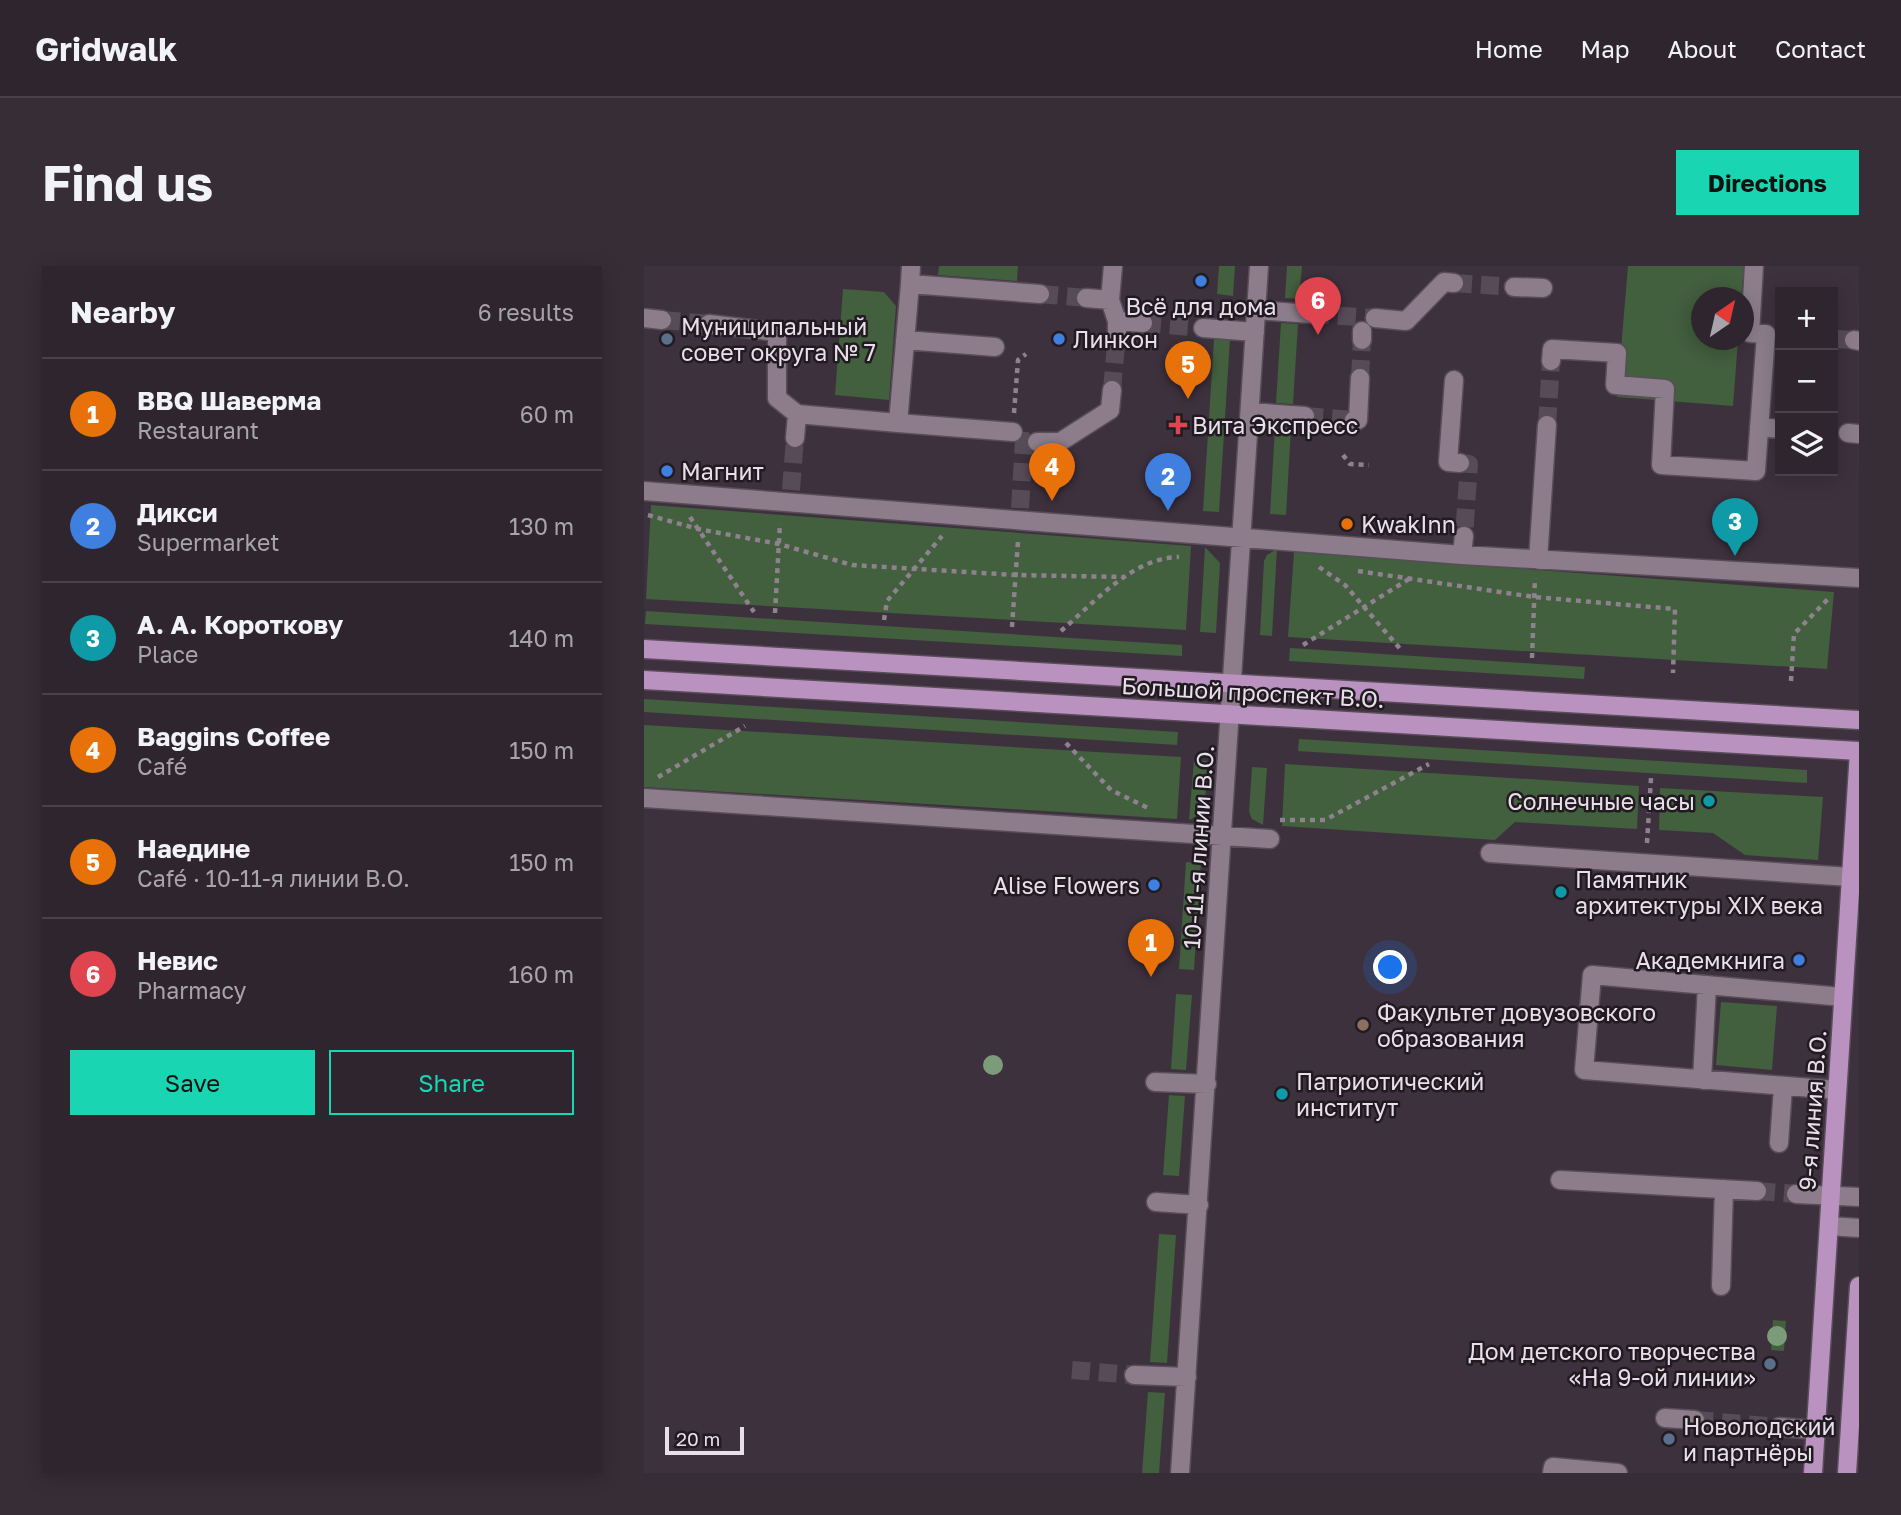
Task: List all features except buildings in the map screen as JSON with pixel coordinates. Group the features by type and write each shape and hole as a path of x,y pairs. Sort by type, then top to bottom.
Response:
{"main road":[{"name":"Большой проспект В.О.","path":"644,649 1859,720"},
{"name":"Большой проспект В.О.","path":"644,680 1859,751"},
{"name":"9-я линия В.О.","path":"1813,1473 1859,751"},
{"path":"1847,1473 1859,1286"}],"street":[{"path":"1113,266 1110,300 1117,327 1143,323"},
{"name":"10-11-я линии В.О.","path":"1181,1473 1259,266"},
{"path":"1551,360 1552,349 1617,353 1615,385 1665,388 1661,465 1756,471 1759,427 1773,335 1750,333 1754,266"},
{"path":"898,423 910,275 1040,294"},
{"path":"1375,318 1406,321 1444,282 1454,283"},
{"path":"1514,287 1543,288"},
{"path":"1086,298 1110,300"},
{"path":"1256,310 1311,314"},
{"path":"709,324 777,332 777,398 797,414 1013,432"},
{"path":"1203,328 1255,332"},
{"path":"905,340 995,347"},
{"path":"1354,420 1358,420 1360,378"},
{"path":"1454,380 1448,462 1460,463"},
{"path":"1037,442 1060,442 1111,410 1112,390"},
{"path":"1250,412 1304,416"},
{"path":"795,439 797,414"},
{"path":"1538,560 1547,425"},
{"path":"1759,427 1775,429"},
{"path":"644,491 787,497 1019,515 1241,538 1462,555 1859,578"},
{"path":"1462,555 1464,536"},
{"path":"644,798 1270,839"},
{"path":"1490,853 1851,877"},
{"path":"1838,1090 1584,1070 1592,975 1843,997"},
{"path":"1702,1080 1706,985"},
{"path":"1155,1082 1207,1084"},
{"path":"1779,1143 1783,1087"},
{"path":"1560,1180 1757,1191"},
{"path":"1721,1286 1724,1189"},
{"path":"1796,1194 1859,1198"},
{"path":"1156,1202 1199,1205"},
{"path":"1829,1226 1859,1228"},
{"path":"1134,1375 1187,1377"},
{"path":"1665,1418 1695,1420"},
{"path":"1779,1427 1816,1430"},
{"path":"1552,1473 1553,1467 1618,1473"}],"path":[{"path":"1013,432 1018,360 1026,354"},
{"path":"1343,455 1350,464 1368,465"},
{"path":"775,613 779,544 787,497"},
{"path":"684,507 754,612"},
{"path":"644,514 698,529 779,544 852,565 1015,576 1124,578"},
{"path":"1012,628 1019,515"},
{"path":"884,620 887,601 950,527"},
{"path":"1061,631 1124,578 1154,560 1189,557"},
{"path":"1532,658 1538,560"},
{"path":"1337,568 1316,566 1331,573 1402,651"},
{"path":"1349,570 1534,597 1675,609 1673,673"},
{"path":"1303,645 1418,573"},
{"path":"1791,681 1794,634 1823,601 1833,597"},
{"path":"655,778 745,726"},
{"path":"1066,743 1111,790 1129,801 1150,808"},
{"path":"1271,820 1325,820 1429,764"},
{"path":"1646,863 1651,778"}],"green space":[{"path":"939,266 1018,266 1017,281 938,275"},
{"path":"1219,266 1235,266 1233,296 1217,294"},
{"path":"1287,266 1302,266 1299,299 1285,298"},
{"path":"1628,266 1744,266 1742,287 1691,287 1691,350 1737,350 1733,406 1617,397"},
{"path":"843,289 884,292 896,306 889,400 835,395"},
{"path":"1281,323 1298,324 1293,404 1276,403"},
{"path":"1214,339 1230,339 1219,512 1203,511"},
{"path":"1275,427 1291,428 1286,515 1270,514"},
{"path":"651,505 1191,546 1186,630 646,599"},
{"path":"1205,547 1220,563 1216,633 1200,632"},
{"path":"1277,549 1272,636 1260,635 1264,561 1267,555"},
{"path":"1294,552 1834,592 1827,669 1288,637"},
{"path":"646,611 1182,645 1182,656 645,624"},
{"path":"1290,648 1585,667 1584,679 1289,661"},
{"path":"644,699 1178,732 1177,745 644,712"},
{"path":"644,725 1181,757 1177,819 644,787"},
{"path":"1299,739 1807,770 1807,783 1298,751"},
{"path":"1194,760 1207,761 1206,786 1201,810 1189,820"},
{"path":"1285,764 1639,786 1637,829 1515,822 1495,840 1282,826"},
{"path":"1252,767 1267,768 1263,825 1252,819 1249,812"},
{"path":"1660,788 1823,797 1818,860 1745,855 1713,833 1659,830"},
{"path":"1186,862 1201,863 1194,970 1179,969"},
{"path":"1176,994 1192,995 1186,1070 1171,1069"},
{"path":"1721,1002 1777,1006 1772,1070 1716,1065"},
{"path":"1169,1095 1185,1096 1179,1176 1163,1175"},
{"path":"1159,1234 1176,1235 1167,1363 1150,1362"},
{"path":"1773,1320 1786,1321 1784,1351 1771,1350"},
{"path":"1148,1392 1165,1393 1159,1473 1142,1473"}],"tunnel":[{"path":"1454,283 1514,287"},
{"path":"1040,294 1086,298"},
{"path":"1311,314 1375,318"},
{"path":"662,320 709,324"},
{"path":"1143,323 1203,328"},
{"path":"1112,390 1117,333"},
{"path":"1838,339 1854,340"},
{"path":"1360,378 1362,340"},
{"path":"1547,425 1551,361"},
{"path":"1305,416 1354,420"},
{"path":"791,490 795,438"},
{"path":"1020,508 1024,441 1037,442"},
{"path":"1460,463 1469,464 1464,536"},
{"path":"1757,1191 1796,1194"},
{"path":"1072,1370 1134,1375"},
{"path":"1695,1420 1779,1427"}],"place":[{"name":"Всё для дома","path":"1201,281"},
{"name":"Невис","path":"1318,335"},
{"name":"Муниципальный совет округа № 7","path":"667,339"},
{"name":"Линкон","path":"1059,339"},
{"name":"Наедине","path":"1188,399"},
{"name":"Вита Экспресс","path":"1178,425"},
{"name":"Магнит","path":"667,471"},
{"name":"Baggins Coffee","path":"1052,501"},
{"name":"Дикси","path":"1168,511"},
{"name":"KwakInn","path":"1347,524"},
{"name":"А. А. Короткову","path":"1735,556"},
{"name":"Солнечные часы","path":"1709,801"},
{"name":"Alise Flowers","path":"1154,885"},
{"name":"Памятник архитектуры XIX века","path":"1561,892"},
{"name":"Академкнига","path":"1799,960"},
{"name":"BBQ Шаверма","path":"1151,977"},
{"name":"Факультет довузовского образования","path":"1363,1025"},
{"name":"Патриотический институт","path":"1282,1094"},
{"name":"Дом детского творчества «На 9-ой линии»","path":"1770,1364"},
{"name":"Новолодский и партнёры","path":"1669,1439"}]}
